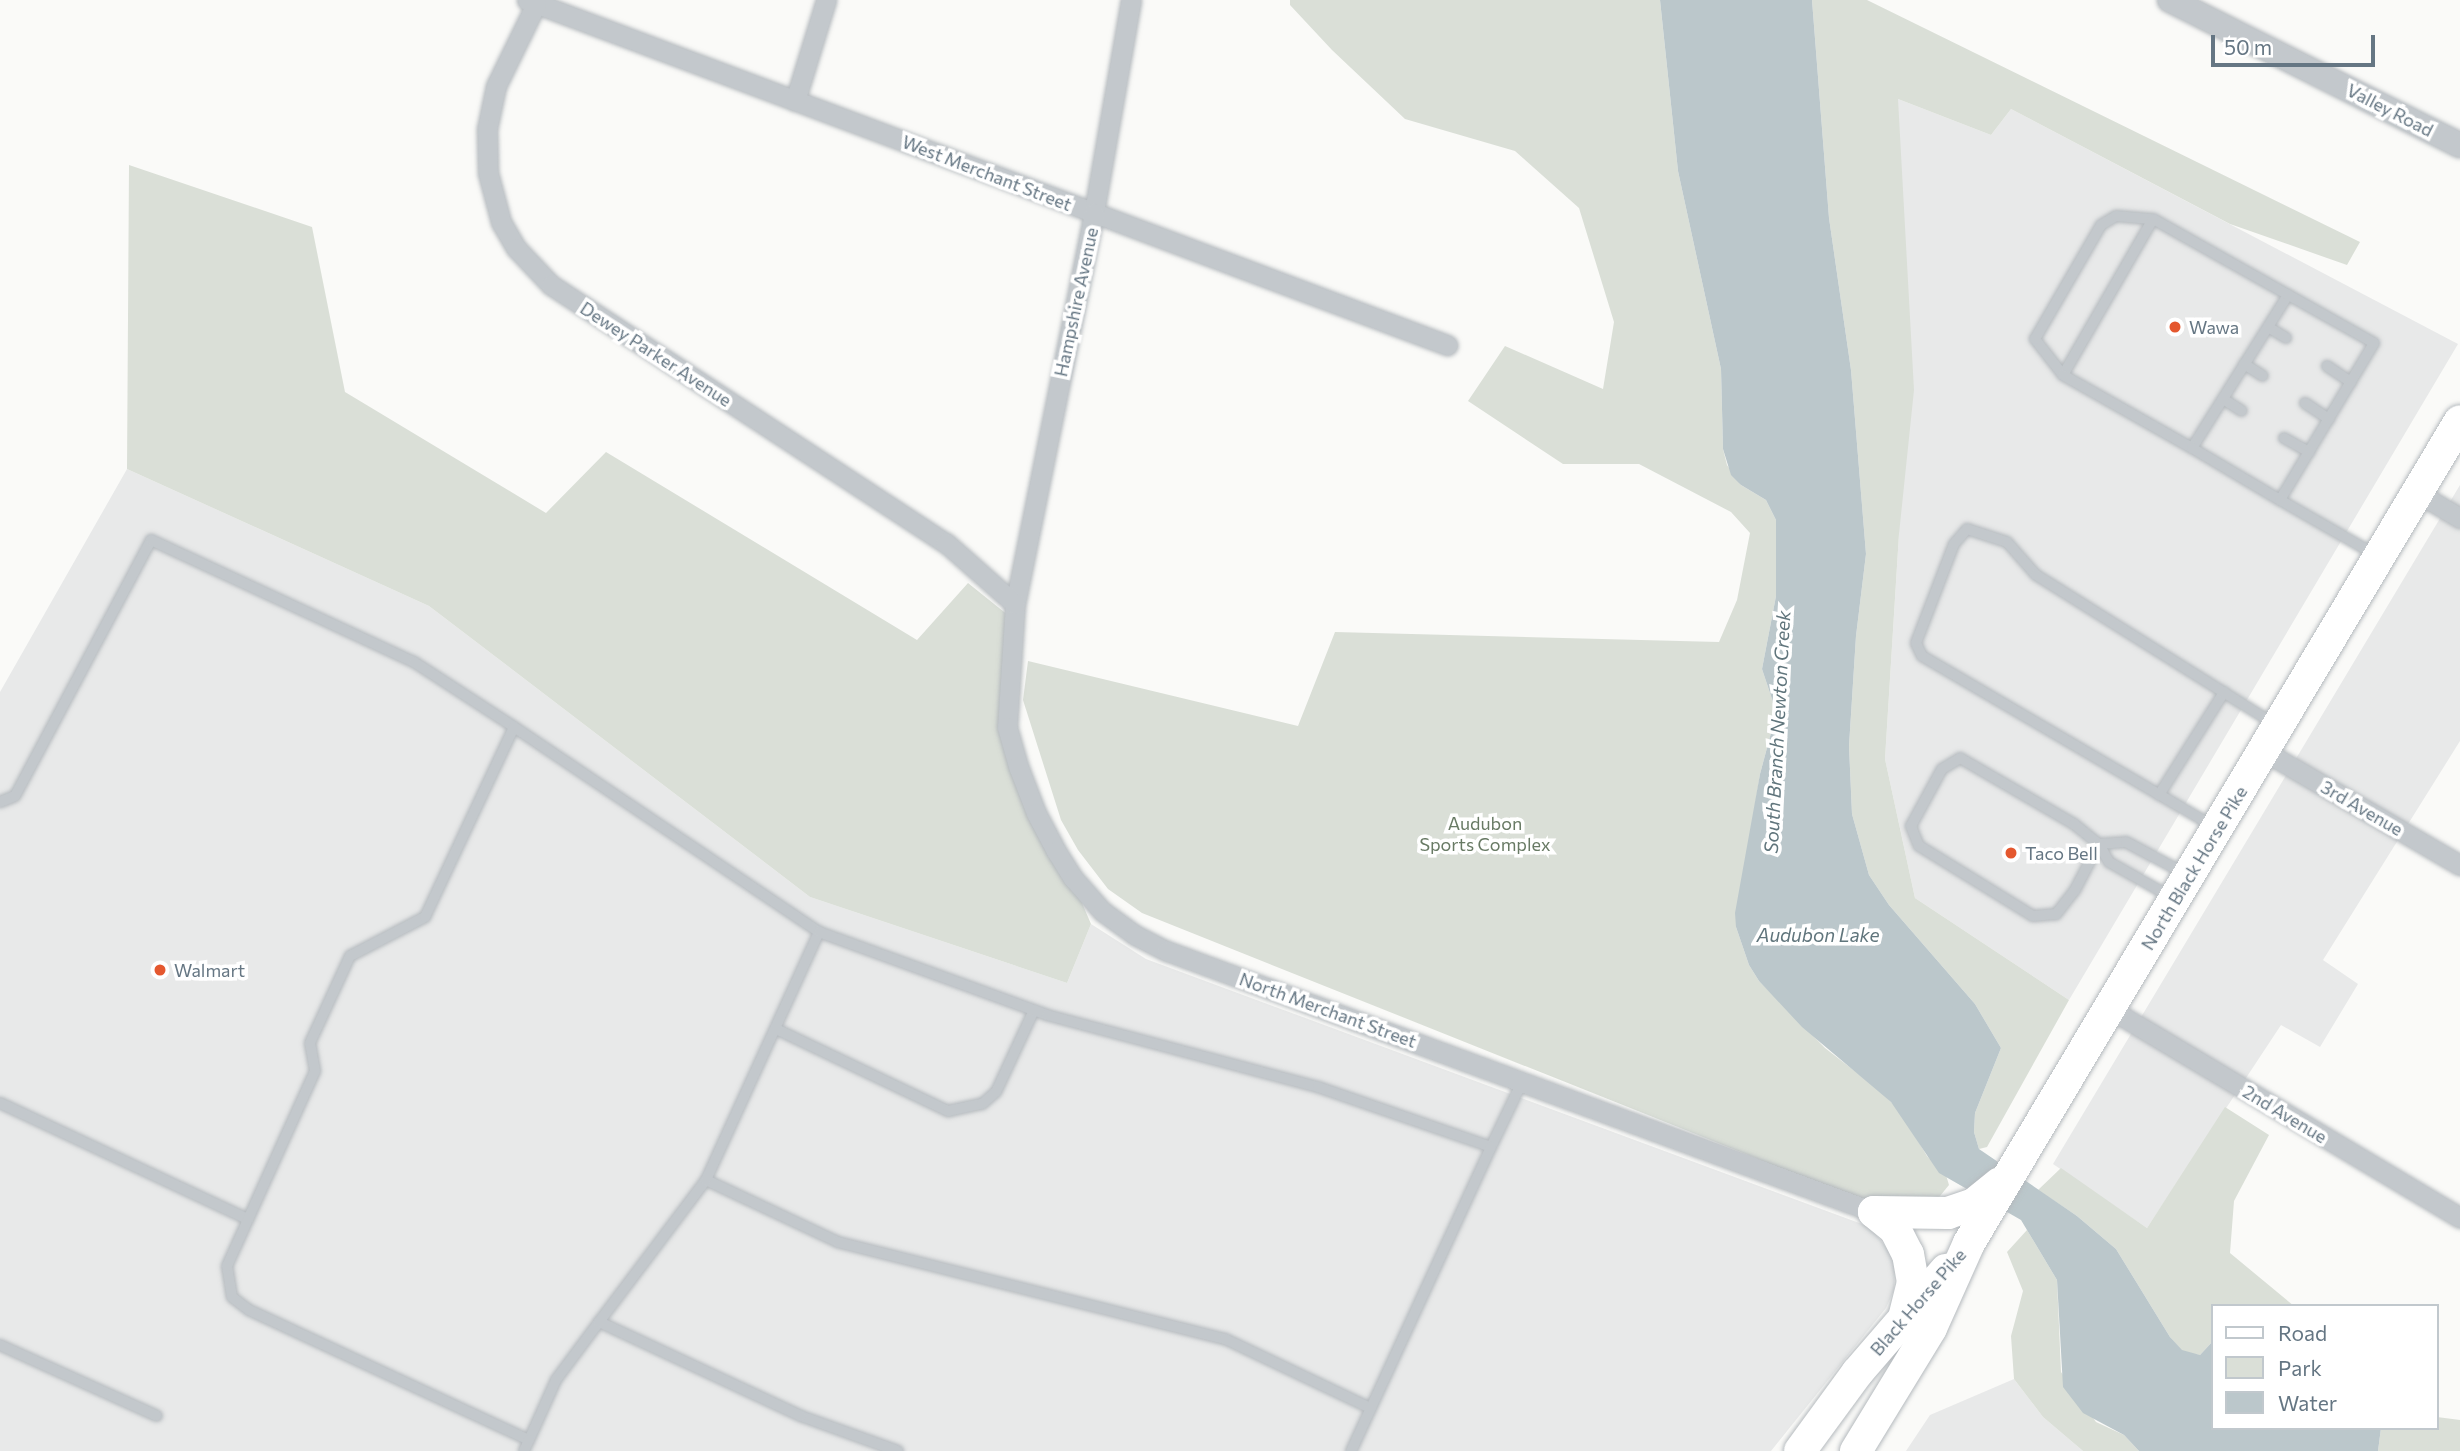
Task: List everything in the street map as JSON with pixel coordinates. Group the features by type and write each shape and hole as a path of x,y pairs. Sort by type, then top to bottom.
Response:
{"main road":[{"path":"2418,493 2460,421"},
{"name":"North Black Horse Pike","path":"1969,1243 1980,1209 2009,1177 2418,493"},
{"path":"1874,1212 1948,1213 1980,1209"},
{"path":"1874,1212 1895,1229 1908,1254 1913,1282 1903,1320"},
{"name":"Black Horse Pike","path":"1800,1451 1857,1373 1969,1243"},
{"name":"Black Horse Pike","path":"1856,1451 1931,1328 1969,1243"}],"street":[{"path":"795,101 826,0"},
{"name":"Hampshire Avenue","path":"1014,604 1094,213 1131,0"},
{"name":"Valley Road","path":"2170,0 2460,145"},
{"name":"West Merchant Street","path":"532,2 1447,345"},
{"name":"Dewey Parker Avenue","path":"532,2 496,86 487,129 488,173 500,222 516,248 551,285 946,542 1014,604"},
{"path":"2418,493 2460,518"},
{"name":"North Merchant Street","path":"1014,604 1007,727 1018,766 1036,814 1073,878 1102,911 1135,935 1167,951 1874,1212"},
{"name":"3rd Avenue","path":"2272,739 2460,865"},
{"name":"2nd Avenue","path":"2110,1009 2460,1218"}],"lane":[{"path":"2280,500 2374,344 2153,219 2116,216 2101,225 2035,339 2063,375 2192,448 2280,500 2380,557"},
{"path":"2063,375 2153,219"},
{"path":"2192,448 2288,295"},
{"path":"2268,327 2286,338"},
{"path":"2245,364 2263,376"},
{"path":"2327,366 2351,382"},
{"path":"2223,399 2242,411"},
{"path":"2305,403 2329,419"},
{"path":"2284,438 2309,452"},
{"path":"2218,829 1922,656 1916,643 1954,544 1967,529 2007,542 2036,575 2224,692 2272,739"},
{"path":"0,802 15,796 151,540 414,662 819,932 1034,1010 1318,1087 1491,1147"},
{"path":"2159,795 2224,692"},
{"path":"514,727 425,917 350,956 310,1043 315,1071 227,1266 232,1297 250,1310 528,1440"},
{"path":"2099,844 2075,890 2056,914 2033,916 1919,846 1911,826 1942,769 1960,758 2074,824 2099,844 2109,862 2182,888"},
{"path":"2099,844 2126,842 2182,888"},
{"path":"524,1451 555,1380 706,1180 819,932"},
{"path":"776,1029 948,1111 982,1104 996,1092 1034,1010"},
{"path":"1351,1451 1522,1082"},
{"path":"0,1103 248,1219"},
{"path":"706,1180 838,1242 1225,1339 1370,1408"},
{"path":"599,1322 801,1416 898,1451"},
{"path":"0,1345 157,1416"}],"shaded area":[{"path":"1898,99 1991,135 2011,109 2458,344 2069,1000 1915,898 1885,759 1899,534"},
{"path":"127,469 429,606 810,897 1067,983 1091,924 1146,959 1870,1227 1889,1251 1895,1267 1894,1290 1886,1308 1771,1451 0,1451 0,692"},
{"path":"2460,485 2460,741 2323,960 2358,984 2320,1047 2281,1025 2147,1228 2053,1164"},
{"path":"2014,1379 2043,1417 2083,1451 1906,1451 1930,1415"}],"green space":[{"name":"Audubon Sports Complex","path":"1290,0 1660,0 1678,171 1721,369 1723,449 1727,465 1741,485 1766,500 1776,520 1776,596 1762,669 1773,702 1775,718 1760,774 1736,927 1749,965 1759,981 1825,1048 1883,1093 1902,1114 1927,1156 1946,1175 1949,1185 1918,1223 1142,913 1108,889 1078,850 1061,820 1023,700 1028,661 1298,726 1335,632 1719,642 1737,600 1750,533 1731,512 1639,464 1563,464 1468,401 1505,346 1603,389 1614,322 1579,208 1515,151 1405,119 1332,50 1290,5"},
{"path":"1812,0 1867,0 2360,242 2347,265 2230,224 2011,109 1991,135 1898,99 1914,390 1899,534 1885,759 1915,898 2069,1000 1987,1147 1979,1149 1974,1132 1975,1113 2001,1048 1975,1004 1889,905 1869,875 1852,814 1849,746 1856,636 1866,554 1851,370 1829,218"},
{"path":"129,165 312,227 345,392 546,513 606,452 917,640 968,583 1014,620 1007,727 1091,924 1067,983 810,897 429,606 127,469"},
{"path":"2225,1107 2269,1135 2234,1201 2230,1253 2292,1304 2212,1304 2212,1342 2200,1355 2182,1351 2170,1337 2116,1249 2077,1216 2038,1190 2061,1168 2147,1228"},
{"path":"2027,1230 2057,1280 2061,1372 2096,1422 2124,1435 2139,1451 2083,1451 2043,1417 2014,1379 2011,1336 2023,1291 2007,1252"},
{"path":"2439,1417 2460,1420 2460,1451 2378,1451 2381,1430 2439,1430"}],"water":[{"name":"Audubon Lake","path":"1660,0 1812,0 1829,218 1851,370 1866,554 1856,636 1849,746 1852,814 1869,875 1889,905 1975,1004 2001,1048 1975,1113 1974,1132 1979,1149 2077,1216 2116,1249 2170,1337 2182,1350 2200,1355 2212,1342 2212,1430 2381,1430 2378,1451 2139,1451 2124,1435 2083,1413 2063,1387 2057,1280 2021,1220 1939,1173 1891,1102 1802,1027 1759,981 1749,965 1736,927 1735,913 1760,774 1775,718 1773,702 1762,669 1776,596 1776,520 1766,500 1741,485 1731,475 1723,449 1721,369 1678,171"}],"place":[{"name":"Wawa","path":"2175,327"},
{"name":"Taco Bell","path":"2011,853"},
{"name":"Walmart","path":"160,970"}],"water label":[{"name":"South Branch Newton Creek","path":"1777,732"}]}
